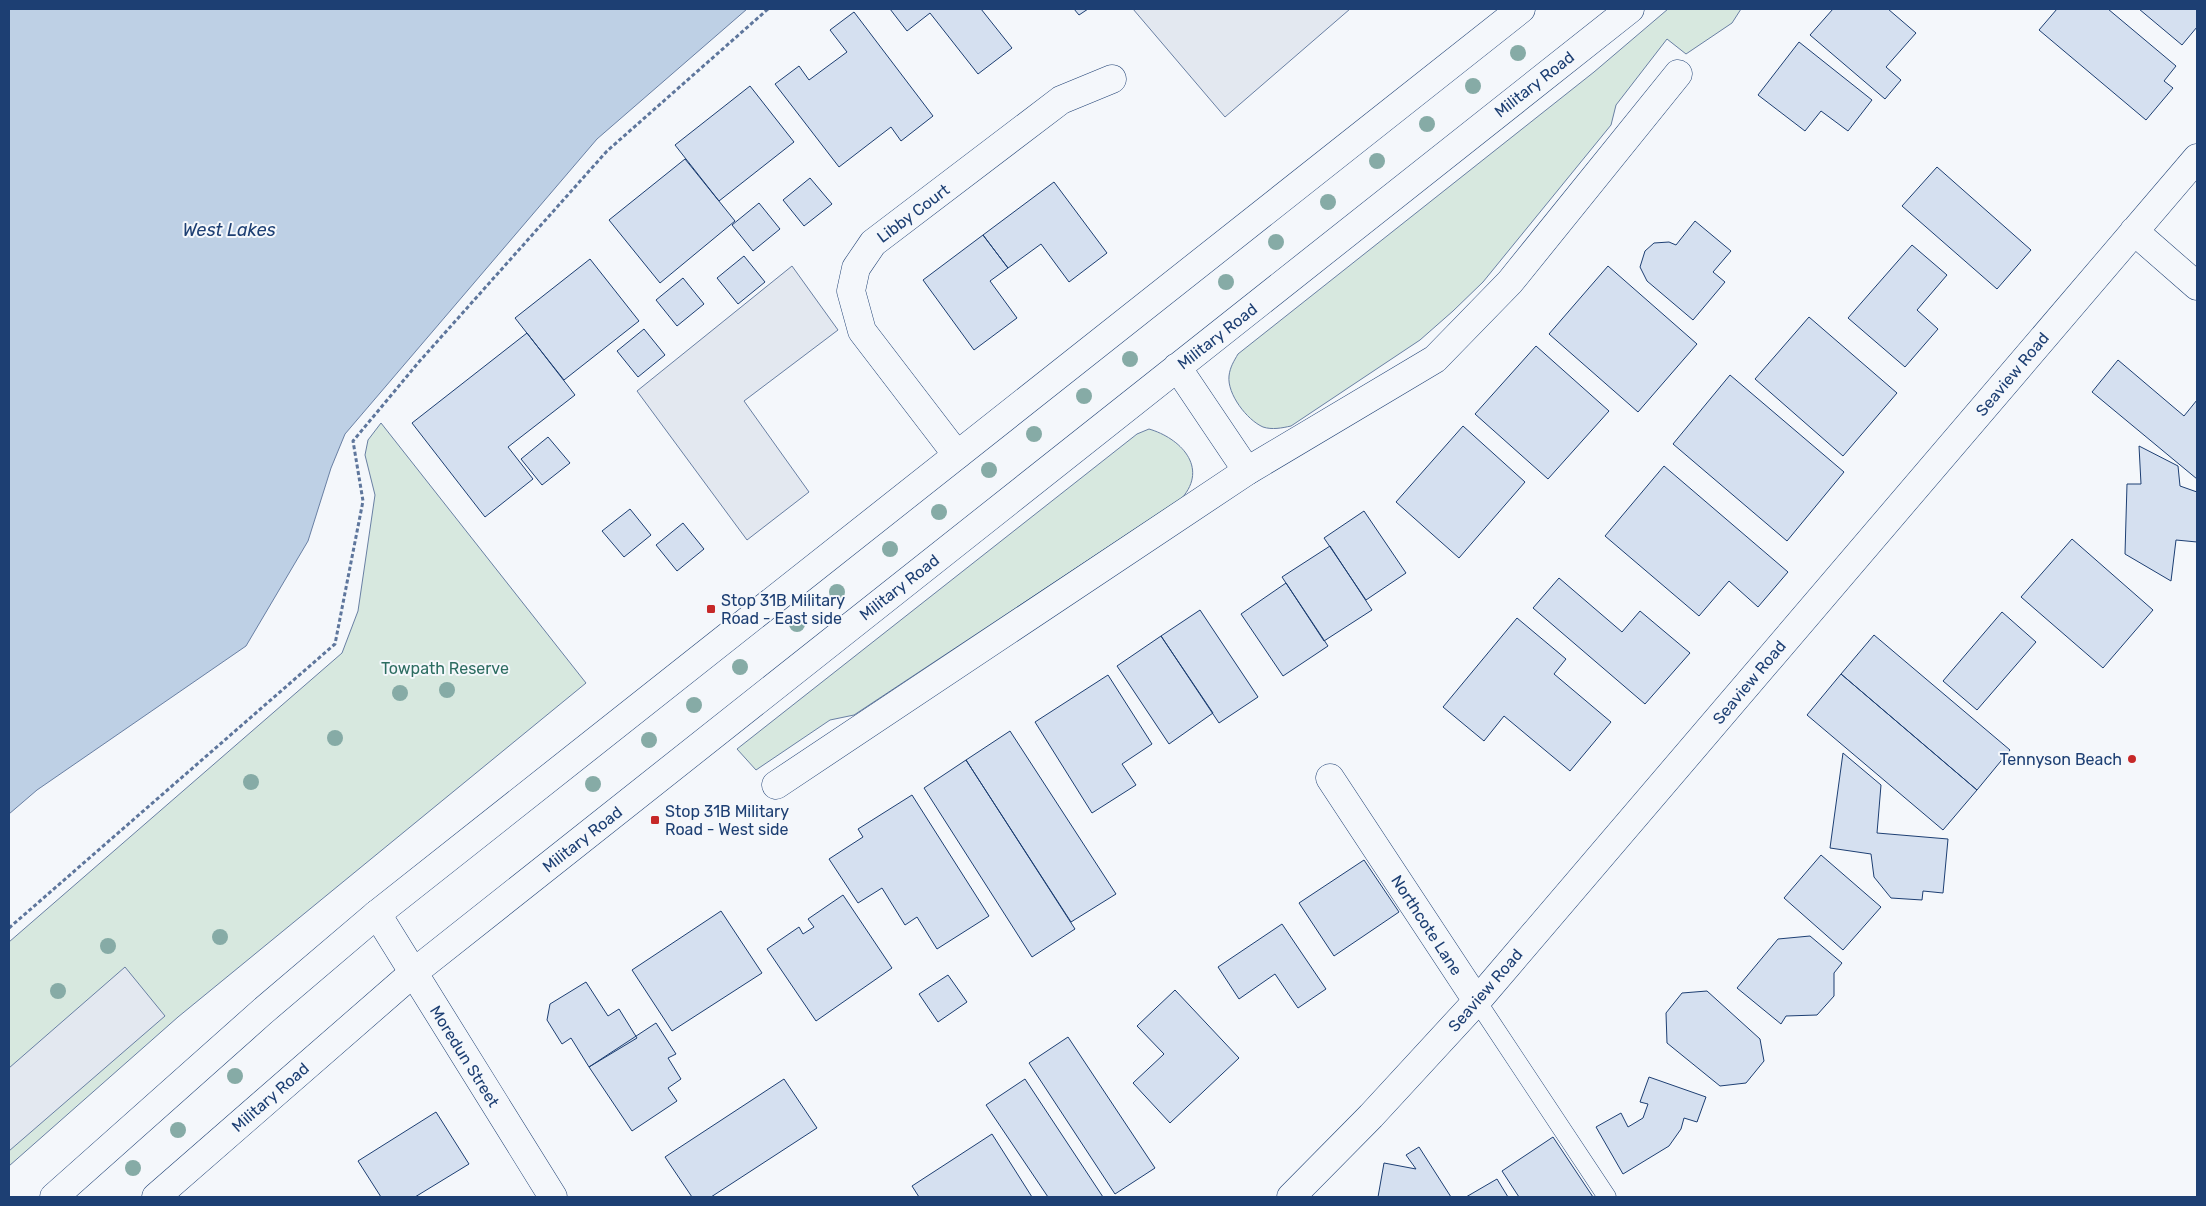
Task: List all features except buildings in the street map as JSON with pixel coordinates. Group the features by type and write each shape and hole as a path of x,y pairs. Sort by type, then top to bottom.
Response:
{"main road":[{"path":"54,1197 263,1011 377,914 1521,9"},
{"name":"Military Road","path":"156,1197 413,973 1630,9"},
{"path":"776,785 1247,471 1435,359 1510,282 1678,74"},
{"name":"Libby Court","path":"957,455 862,331 851,291 856,268 873,243 1061,100 1112,79"},
{"name":"Seaview Road","path":"1290,1197 1371,1116 1477,1001 2197,158"},
{"path":"2134,231 2197,286"},
{"path":"1177,367 1247,471"},
{"name":"Northcote Lane","path":"1330,778 1477,1001"},
{"name":"Moredun Street","path":"377,914 553,1197"}],"lane":[{"name":"Northcote Lane","path":"1477,1001 1607,1197"}],"path":[{"path":"9,928 335,644 363,501 353,441 418,363 607,151 768,9"}],"green space":[{"path":"1668,9 1741,9 1732,23 1686,54 1667,39 1616,105 1611,125 1483,282 1420,340 1291,426 1273,429 1266,428 1257,424 1245,413 1231,391 1229,383 1230,370 1238,354 1594,72"},
{"name":"Towpath Reserve","path":"381,423 586,683 178,1017 9,1166 9,942 342,653 358,611 375,495 365,455 368,440"},
{"path":"1149,429 1171,439 1187,455 1192,465 1193,475 1190,487 1182,498 854,715 830,720 756,770 737,749 1137,434"}],"shaded area":[{"path":"1133,9 1350,9 1225,117"},
{"path":"792,266 838,330 744,401 809,492 747,540 637,391"},
{"path":"125,967 165,1016 9,1151 9,1068"}],"water":[{"name":"West Lakes","path":"9,9 747,9 597,139 345,434 331,468 308,541 246,646 37,790 9,814"}],"place":[{"name":"Stop 31B Military Road - East side","path":"711,609"},
{"name":"Tennyson Beach","path":"2132,759"},
{"name":"Stop 31B Military Road - West side","path":"655,820"}]}
